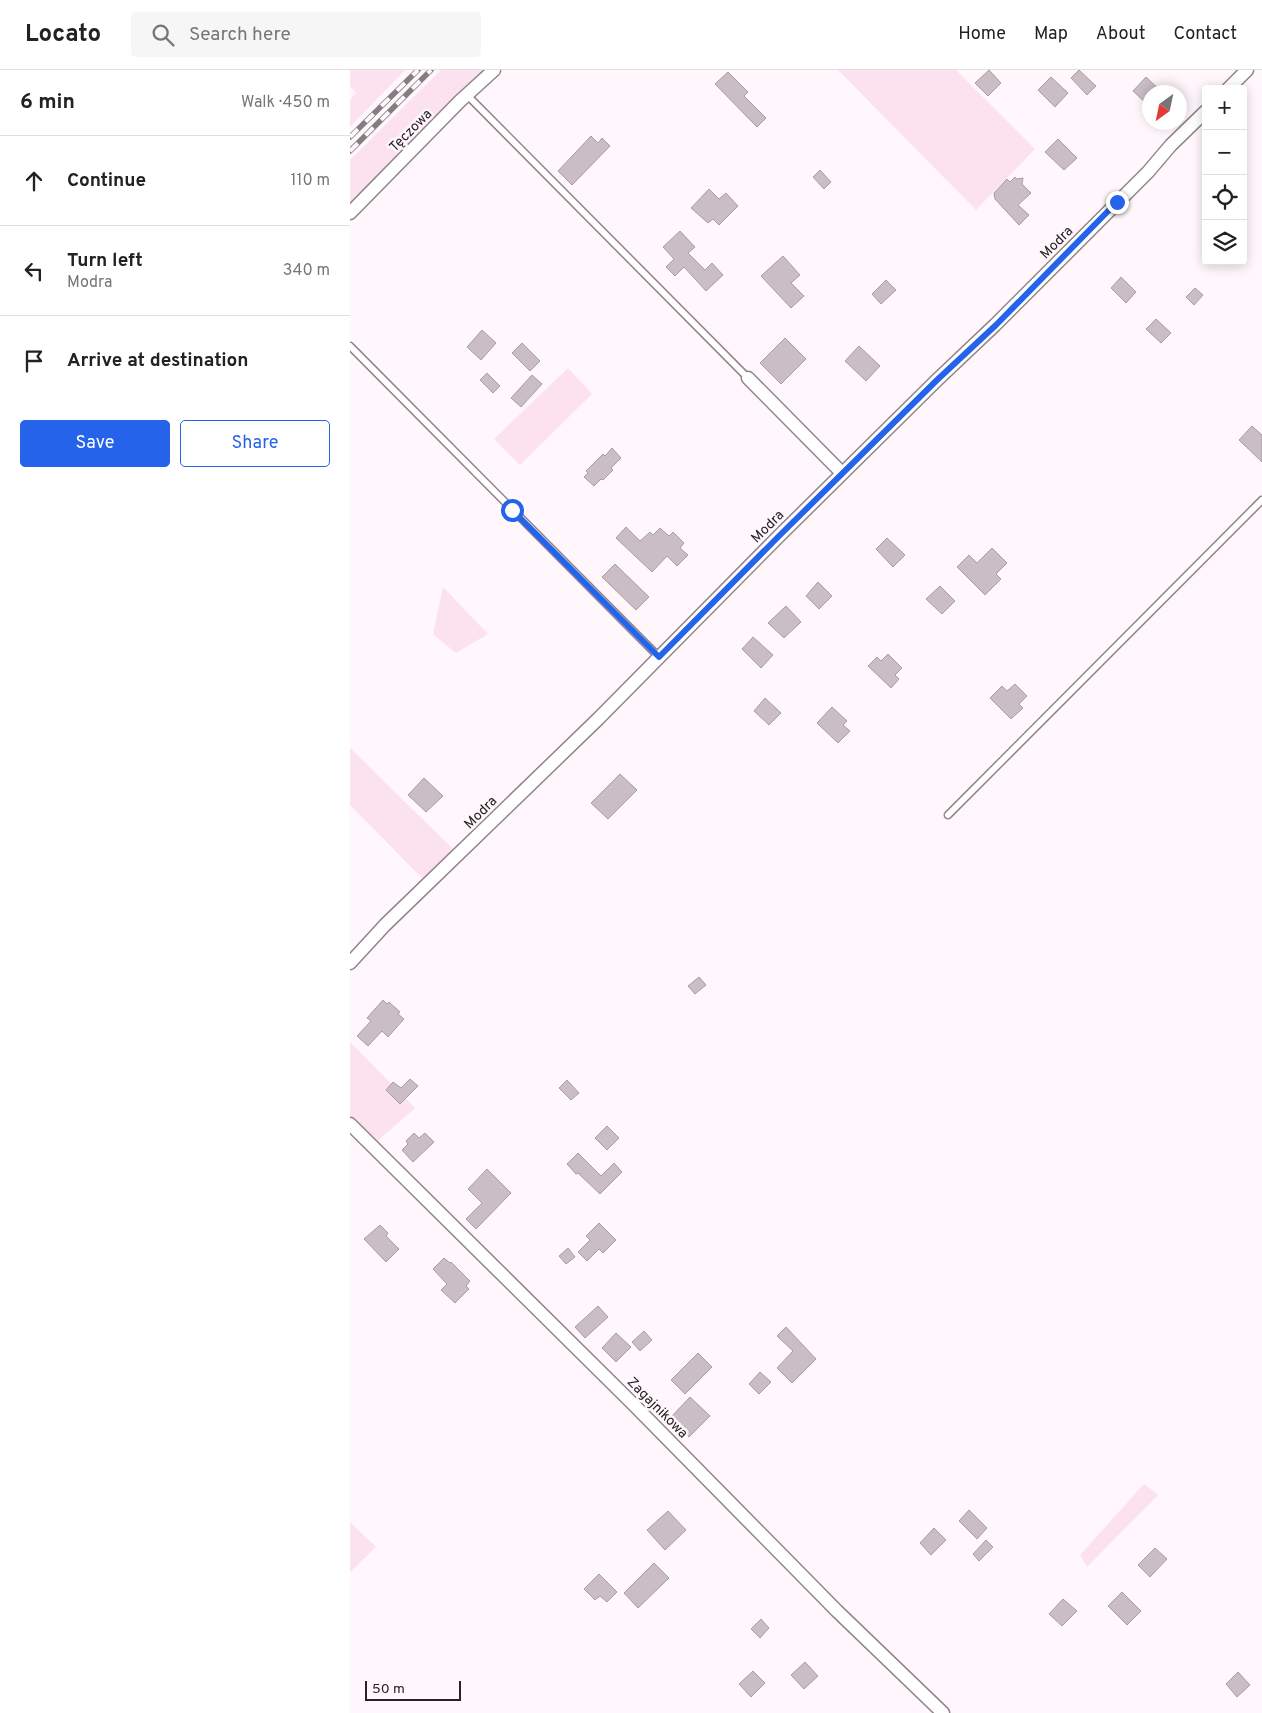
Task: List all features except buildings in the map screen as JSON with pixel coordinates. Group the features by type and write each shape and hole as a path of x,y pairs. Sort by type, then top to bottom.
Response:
{"street":[{"name":"Tęczowa","path":"350,213 494,70"},
{"path":"1232,85 1247,70"},
{"name":"Modra","path":"350,963 385,925 598,719 842,473 996,325 1202,115"},
{"path":"748,378 842,473"},
{"name":"Zagajnikowa","path":"350,1124 632,1402 850,1623 943,1713"}],"lane":[{"path":"467,95 748,378"},
{"path":"350,346 659,657"},
{"path":"948,815 1262,500"}],"shaded area":[{"path":"350,70 405,70 350,127 350,100 356,93 350,86"},
{"path":"441,70 489,70 350,208 350,160"},
{"path":"838,70 956,70 1035,149 976,210"},
{"path":"568,368 592,394 520,465 494,439"},
{"path":"443,587 488,634 456,653 433,634"},
{"path":"350,748 457,853 426,882 350,805"},
{"path":"350,1042 415,1108 374,1144 350,1120"},
{"path":"1144,1484 1158,1495 1087,1567 1080,1555"},
{"path":"350,1522 376,1547 350,1572"}],"railway":[{"path":"350,137 418,70"},
{"path":"350,151 431,70"}],"route":[{"path":"512,510 659,657 937,380 996,325 1117,202"}]}
